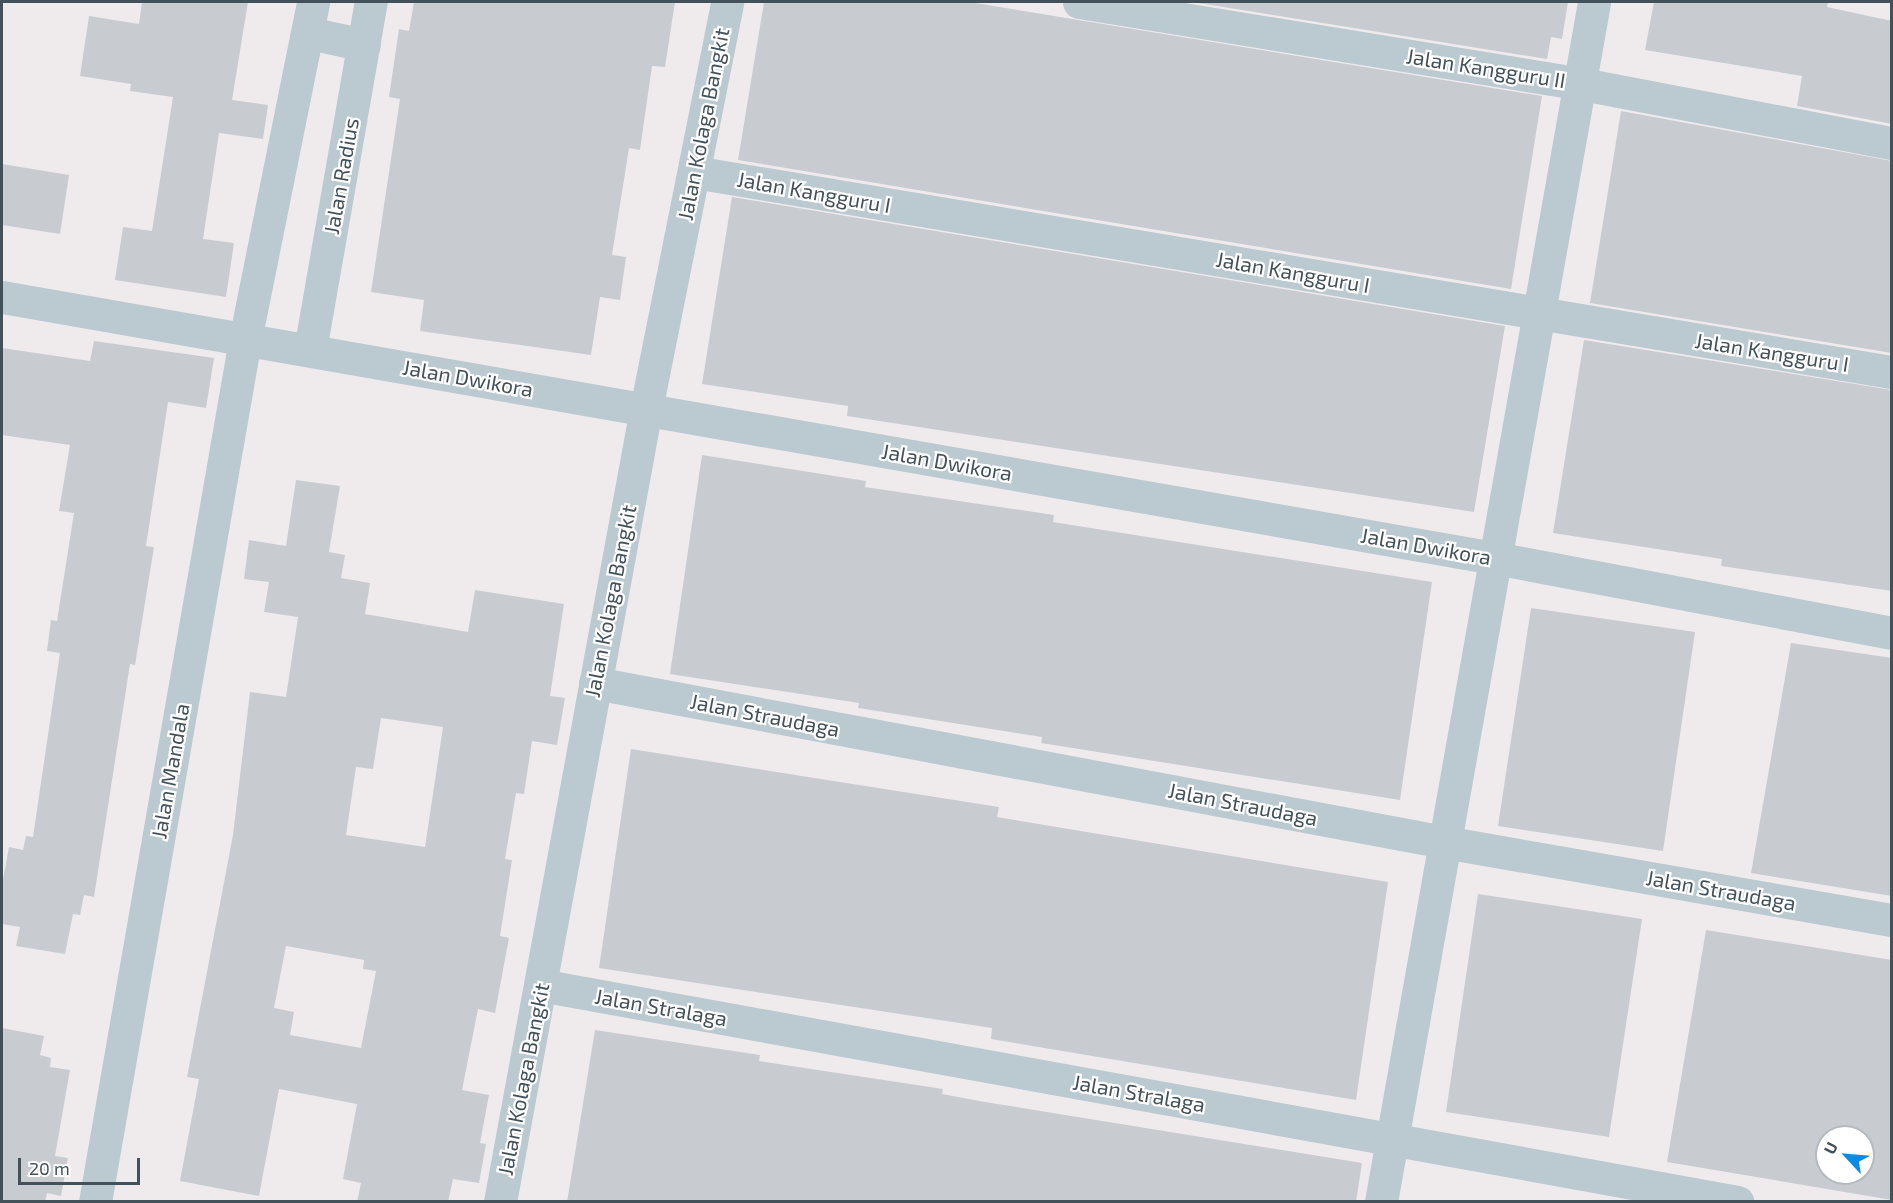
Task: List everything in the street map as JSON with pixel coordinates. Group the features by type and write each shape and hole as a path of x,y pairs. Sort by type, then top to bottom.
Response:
{"street":[{"name":"Jalan Radius","path":"310,350 371,2"},
{"name":"Jalan Kolaga Bangkit","path":"500,1202 646,409 727,2"},
{"name":"Jalan Kangguru II","path":"1079,2 1582,84 1892,143"},
{"path":"1381,1202 1582,84 1594,2"},
{"path":"245,340 311,17 364,45"},
{"name":"Jalan Kangguru I","path":"694,172 1892,372"},
{"name":"Jalan Dwikora","path":"2,297 1495,558 1892,633"},
{"name":"Jalan Mandala","path":"95,1202 245,340"},
{"name":"Jalan Straudaga","path":"595,683 1444,842 1892,920"},
{"name":"Jalan Stralaga","path":"540,985 1738,1202"}],"building":[{"path":"142,2 248,2 232,100 268,105 263,139 219,133 203,239 234,243 226,297 115,280 123,227 152,231 173,97 130,91 131,84 80,76 89,16 139,24"},
{"path":"414,2 675,2 665,67 652,66 640,150 629,148 612,255 626,257 620,300 600,297 591,355 420,331 424,300 371,292 400,99 389,97 399,29 409,31"},
{"path":"764,2 969,2 1542,96 1511,289 738,160"},
{"path":"1192,2 1568,2 1562,39 1551,37 1547,59"},
{"path":"1654,2 1828,2 1827,7 1892,21 1892,124 1797,106 1802,76 1645,50"},
{"path":"1621,111 1892,161 1892,353 1590,303"},
{"path":"2,164 69,175 60,234 2,225"},
{"path":"732,197 1505,326 1474,512 847,416 848,406 702,384"},
{"path":"1584,340 1892,390 1892,591 1721,566 1722,559 1553,533"},
{"path":"94,341 214,358 206,408 168,402 146,546 154,547 135,665 130,664 94,897 84,895 80,915 73,914 65,954 16,946 20,927 2,924 2,885 9,847 23,850 26,836 33,837 60,653 47,651 51,620 57,621 74,513 59,511 70,445 2,435 2,348 90,361"},
{"path":"702,455 866,481 865,487 1054,515 1053,522 1432,582 1400,800 1041,743 1042,737 858,708 859,703 670,674"},
{"path":"296,480 340,486 329,552 345,555 341,578 370,583 365,614 468,632 475,590 564,604 550,696 565,698 557,745 532,741 524,794 516,793 505,859 512,860 500,936 509,938 495,1013 478,1009 462,1090 489,1095 480,1143 486,1144 479,1183 453,1179 448,1202 357,1202 361,1183 343,1179 357,1104 279,1089 259,1196 180,1181 199,1079 187,1077 233,835 250,692 286,697 298,617 264,612 269,582 244,579 249,540 286,546","holes":["381,718 443,727 425,847 346,835 356,767 373,769","286,946 364,960 363,969 376,971 361,1048 290,1035 294,1012 274,1008"]},
{"path":"1531,608 1695,632 1663,851 1498,826"},
{"path":"1791,643 1892,658 1892,896 1751,873"},
{"path":"631,749 999,807 997,817 1388,882 1356,1100 991,1039 992,1028 599,968"},
{"path":"1478,894 1642,919 1609,1137 1446,1112"},
{"path":"1706,930 1892,960 1892,1200 1667,1162"},
{"path":"2,1028 44,1036 40,1055 51,1058 50,1067 70,1070 55,1156 68,1158 61,1196 47,1193 45,1202 2,1202"},
{"path":"595,1030 760,1055 759,1061 943,1089 942,1094 985,1102 1362,1163 1356,1202 567,1202"}]}
